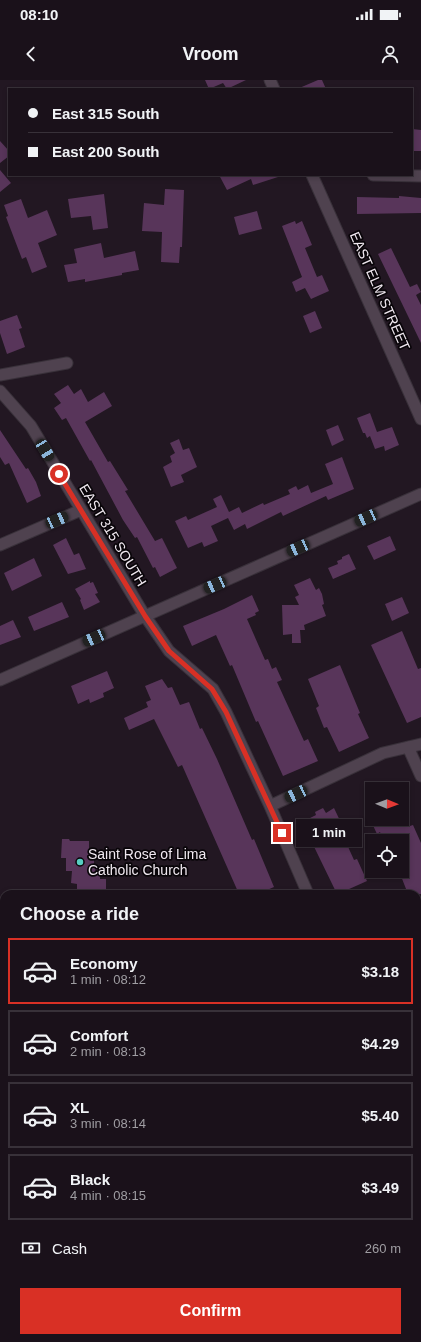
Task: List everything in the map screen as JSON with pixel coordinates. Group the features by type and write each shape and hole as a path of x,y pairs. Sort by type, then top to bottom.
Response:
{"street":[{"name":"EAST ELM STREET","path":"314,176 421,419"},
{"path":"0,376 67,362"},
{"name":"EAST 315 SOUTH","path":"0,392 31,426 80,510 145,616 169,651 212,689 226,712 270,806 306,890"},
{"path":"0,680 421,494"},
{"path":"0,545 80,510"},
{"path":"270,806 383,753 421,744"},
{"path":"408,747 421,776"}],"building":[{"path":"205,80 246,80 229,88 226,88 223,83 209,88"},
{"path":"318,80 322,80 326,88 299,88"},
{"path":"413,129 421,130 421,151 413,151"},
{"path":"0,141 8,150 8,157 0,163"},
{"path":"0,170 11,183 0,192"},
{"path":"220,176 278,177 253,185 251,179 227,190"},
{"path":"165,189 184,190 182,247 180,247 179,263 161,262 162,232 142,231 144,203 164,205"},
{"path":"104,194 108,228 93,230 91,216 71,218 68,199"},
{"path":"399,196 421,198 421,213 357,214 357,197 399,198"},
{"path":"21,199 28,218 47,210 57,235 38,243 47,267 32,273 26,257 22,259 6,217 8,216 4,205"},
{"path":"257,211 262,229 239,235 234,217"},
{"path":"295,221 296,224 302,221 312,245 305,248 317,277 322,275 329,291 311,299 305,288 296,292 292,282 302,277 282,226"},
{"path":"101,243 104,258 135,251 139,270 85,282 85,279 68,282 64,265 77,263 74,249"},
{"path":"391,248 410,287 417,284 421,292 416,295 421,305 421,343 378,254"},
{"path":"315,311 322,328 310,333 303,316"},
{"path":"17,315 22,328 19,329 25,347 7,354 0,333 0,321"},
{"path":"68,385 74,394 81,389 88,402 104,392 112,406 85,422 108,462 110,461 128,490 125,491 155,541 162,538 177,568 160,577 155,567 153,568 137,537 135,538 123,520 91,460 90,461 66,418 62,420 54,408 61,403 54,394"},
{"path":"370,413 377,432 392,427 399,445 385,451 384,446 375,449 370,436 367,438 365,433 363,433 357,418"},
{"path":"338,425 344,440 332,446 326,430"},
{"path":"0,430 26,469 28,468 36,482 41,496 27,503 9,463 5,465 0,457"},
{"path":"179,439 183,450 189,448 197,467 181,475 184,482 171,487 163,467 172,462 170,456 175,453 170,443"},
{"path":"342,457 354,489 328,500 326,496 283,516 281,512 247,529 245,524 234,530 228,518 211,526 218,541 204,547 202,542 188,548 175,521 186,516 188,520 217,507 213,499 221,495 229,512 239,507 242,513 263,503 264,505 290,494 288,490 296,486 298,490 308,485 311,493 333,484 325,464"},
{"path":"390,536 396,550 374,560 367,546"},
{"path":"66,538 74,555 79,553 86,569 68,574 53,545"},
{"path":"349,554 356,569 333,579 328,568 338,564 337,561"},
{"path":"34,558 42,576 12,591 4,573"},
{"path":"310,578 316,590 319,588 322,594 324,604 322,605 326,616 304,625 305,630 300,630 301,643 292,643 292,634 283,635 282,605 299,605 295,597 299,595 294,585"},
{"path":"90,581 90,583 93,582 98,593 95,594 100,602 84,610 80,600 81,599 75,589"},
{"path":"252,595 259,611 255,613 256,615 247,619 265,660 268,659 272,669 276,667 282,680 277,682 304,741 308,739 318,761 283,776 258,721 256,722 232,665 230,666 216,635 192,646 183,626 224,609"},
{"path":"402,597 409,613 392,621 385,604"},
{"path":"62,602 69,617 34,631 28,617"},
{"path":"13,620 21,637 0,645 0,626"},
{"path":"402,631 418,669 421,668 421,717 407,723 371,645"},
{"path":"340,665 360,713 358,714 369,738 339,752 327,727 324,728 316,708 319,706 308,679"},
{"path":"107,671 114,688 103,693 104,697 90,703 89,699 78,704 71,686"},
{"path":"162,679 168,688 172,687 180,705 189,702 200,729 202,728 217,759 252,840 254,839 274,887 267,890 237,890 182,765 178,767 154,719 129,730 124,718 148,707 146,702 151,700 145,686"},
{"path":"323,808 326,813 334,808 343,827 340,829 354,860 357,859 367,881 347,890 335,890 302,822 316,815 315,812"},
{"path":"409,824 410,826 413,825 421,843 421,890 406,890 402,878 409,878 409,834 381,834 380,832 377,834 373,826 409,826"},
{"name":"Saint Rose of Lima Catholic Church","path":"62,839 69,839 70,841 89,841 89,854 94,854 94,867 100,867 100,879 106,879 106,890 77,890 77,884 71,883 72,871 66,871 66,858 61,858"}],"place":[{"name":"Saint Rose of Lima Catholic Church","path":"80,862"}],"route":[{"path":"59,474 145,616 169,651 212,689 226,712 282,833"}]}
